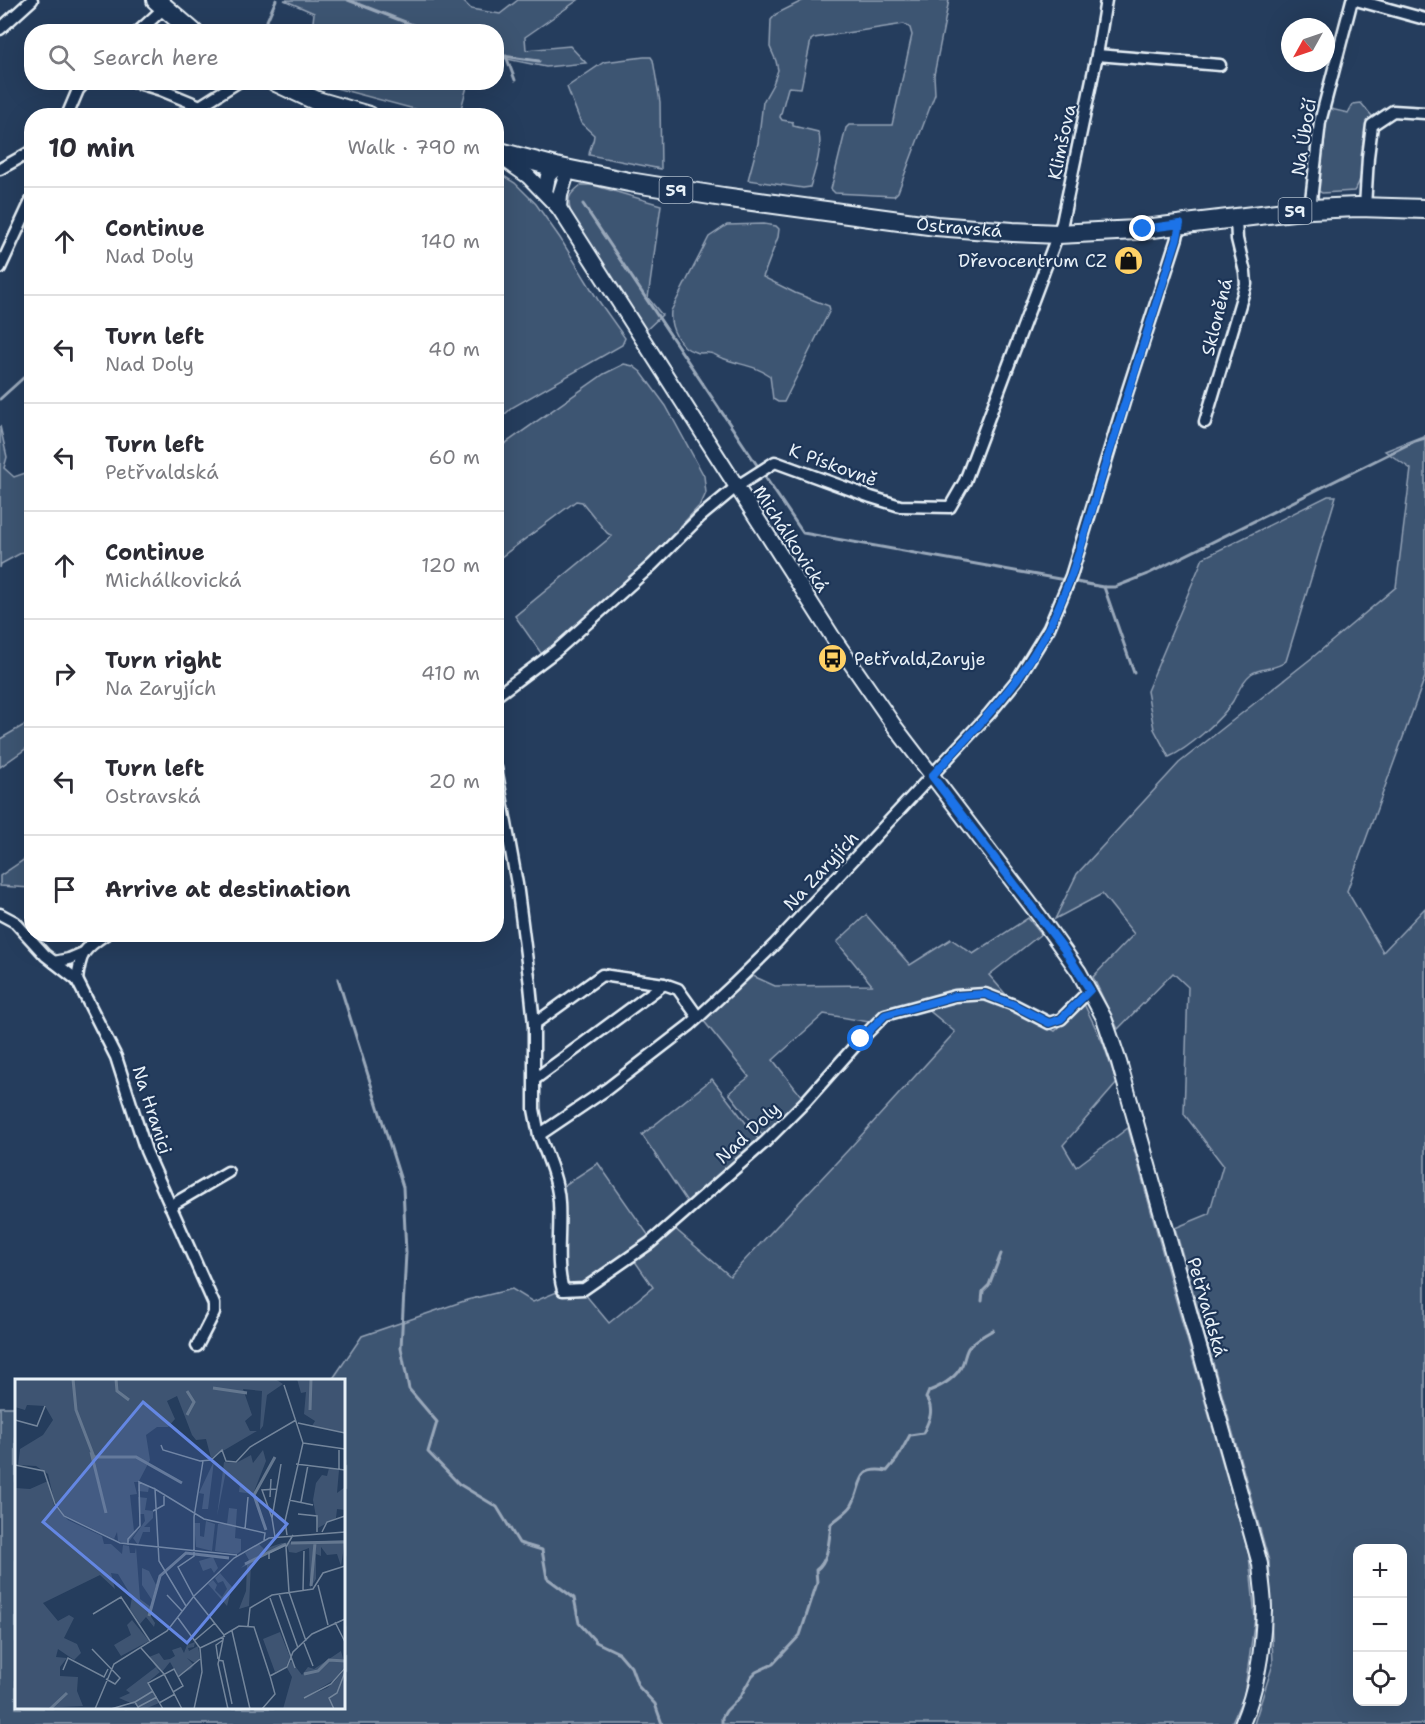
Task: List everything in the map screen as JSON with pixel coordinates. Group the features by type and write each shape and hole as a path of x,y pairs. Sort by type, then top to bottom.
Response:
{"main road":[{"path":"160,4 184,24"},
{"path":"293,90 317,101 341,108"},
{"name":"Ostravská","path":"504,154 629,182 723,197 936,226 1058,234 1136,230 1310,209 1365,207 1425,209"}],"street":[{"path":"0,29 32,0"},
{"name":"Klimšova","path":"1058,234 1097,55 1106,0"},
{"name":"Na Úbočí","path":"1310,209 1320,122 1354,0 1425,19"},
{"path":"144,24 160,4"},
{"path":"1097,55 1220,65"},
{"path":"70,108 78,90"},
{"path":"161,90 196,108"},
{"path":"206,108 228,90"},
{"path":"1365,207 1372,125 1393,111 1425,113"},
{"path":"0,169 24,156"},
{"name":"Michálkovická","path":"504,158 528,176 559,208 832,636 895,727 1040,917"},
{"path":"545,192 548,176 562,168"},
{"path":"559,208 562,168"},
{"path":"0,268 24,216"},
{"name":"Skloněná","path":"1205,422 1246,284 1237,239 1236,219"},
{"name":"Na Zaryjích","path":"539,1135 607,1089 698,1017 775,944 989,714 1017,680 1049,628 1071,576 1180,224"},
{"name":"K Pískovně","path":"504,690 556,651 652,565 700,517 736,487 775,462 900,506 950,507 965,481 1058,234"},
{"path":"504,812 517,884 534,1024 534,1109 539,1135"},
{"name":"Na Hranici","path":"0,914 15,922 24,931"},
{"name":"Petřvaldská","path":"1040,917 1090,990 1104,1018 1119,1062 1257,1547 1264,1608 1261,1648 1252,1699 1242,1724"},
{"name":"Na Hranici","path":"33,942 77,980 117,1057 146,1151 214,1304 214,1313 197,1346"},
{"path":"77,980 83,953 94,942"},
{"path":"54,962 83,953"},
{"path":"534,1024 602,975 664,984 678,989 698,1017"},
{"path":"535,1079 664,984"},
{"name":"Nad Doly","path":"539,1135 550,1164 559,1200 559,1275 563,1290 584,1289 650,1243 765,1142 885,1015 955,996 985,994 1014,1005 1049,1023 1061,1019 1090,990"},
{"path":"170,1206 228,1172"}],"shaded area":[{"path":"284,0 462,0 471,9 500,14 518,0 578,0 525,37 526,50 570,46 586,63 546,67 504,58 504,24 313,24 314,13"},
{"path":"804,0 949,0 934,75 935,94 898,192 894,196 835,193 831,189 846,128 849,125 892,125 912,35 910,28 904,24 811,40 801,88 788,88 780,117 782,120 793,122 793,126 818,132 819,151 810,187 748,180 758,143 763,102 778,70 770,47 771,20 776,14"},
{"path":"651,57 653,60 660,102 661,169 589,155 594,135 581,123 567,87 604,62"},
{"path":"343,90 466,90 461,108 411,108"},
{"path":"1361,103 1372,116 1365,135 1359,182 1354,191 1322,193 1315,189 1322,124 1331,109 1348,113 1353,104"},
{"path":"504,176 515,183 536,204 625,338 622,345 513,407 504,415"},
{"path":"581,185 593,185 661,205 648,298 662,315 646,330 571,214 570,197"},
{"path":"727,225 776,226 779,229 763,277 829,306 830,310 784,402 773,399 770,376 764,372 713,354 689,350 676,336 671,317 671,311 709,237"},
{"path":"624,364 633,366 641,372 666,406 704,476 706,493 701,504 639,571 543,656 515,616 612,536 582,502 576,501 504,555 504,444 604,374"},
{"path":"0,426 7,457 4,468 14,477 24,473 24,551 1,564 0,568"},
{"path":"1425,435 1425,677 1347,891 1383,952 1425,908 1425,1724 1254,1724 1273,1664 1269,1561 1175,1228 1209,1214 1223,1165 1184,1114 1188,987 1173,973 1118,1029 1093,977 1134,934 1102,894 1055,919 1077,874 1179,763 1313,657 1396,587 1411,469 1385,451"},
{"path":"1328,496 1336,496 1286,661 1278,666 1251,674 1228,708 1213,725 1195,741 1169,757 1154,729 1147,691 1203,558"},
{"path":"24,725 24,750 0,767 0,739"},
{"path":"24,860 24,888 0,886 0,876"},
{"path":"866,915 910,965 951,939 973,954 1028,918 1041,934 989,975 1008,997 987,988 963,989 889,1008 869,1022 824,1014 773,1060 802,1097 764,1137 729,1093 749,1077 703,1020 753,976 775,986 872,985 837,942"},
{"path":"977,997 1006,1006 1055,1031 1084,1004 1103,1043 1117,1083 1063,1145 1076,1167 1128,1128 1249,1555 1255,1618 1244,1695 1231,1724 0,1724 0,1407 15,1407 15,1709 345,1709 345,1379 333,1379 362,1336 467,1300 512,1289 533,1302 557,1292 584,1293 609,1323 653,1287 634,1260 674,1228 730,1276 955,1032 926,1008"},
{"path":"712,1079 759,1140 688,1203 642,1135"},
{"path":"598,1163 649,1236 582,1286 571,1286 563,1276 560,1188"}],"waterway":[{"path":"266,24 276,0"},
{"path":"348,0 410,24"},
{"path":"504,56 539,61"},
{"path":"506,56 515,80"},
{"path":"583,204 759,468"},
{"path":"0,399 24,377"},
{"path":"1071,581 1115,587 1148,574 1425,438"},
{"path":"763,474 803,533 1065,580"},
{"path":"1104,587 1134,673"},
{"path":"338,979 403,1187 406,1253 401,1348 409,1389 437,1422 428,1452 459,1484 497,1507 519,1543 542,1550 547,1578 574,1598 579,1623 596,1642 619,1653 631,1667 638,1686 655,1704 662,1724"},
{"path":"982,1301 983,1291 989,1285 1001,1254"},
{"path":"722,1724 726,1711 740,1697 752,1676 773,1664 800,1635 817,1583 816,1570 826,1555 831,1524 852,1505 862,1478 870,1471 887,1471 897,1459 910,1435 923,1433 930,1416 929,1402 926,1398 929,1391 952,1378 962,1365 969,1347 993,1330"}],"place":[{"name":"Dřevocentrum CZ","path":"1128,261"},
{"name":"Petřvald,Zaryje","path":"833,659"}],"route":[{"path":"861,1039 885,1015 955,996 985,994 1014,1005 1049,1023 1061,1019 1090,990 1064,949 932,776 1017,680 1049,628 1071,576 1180,224 1143,229"}]}
